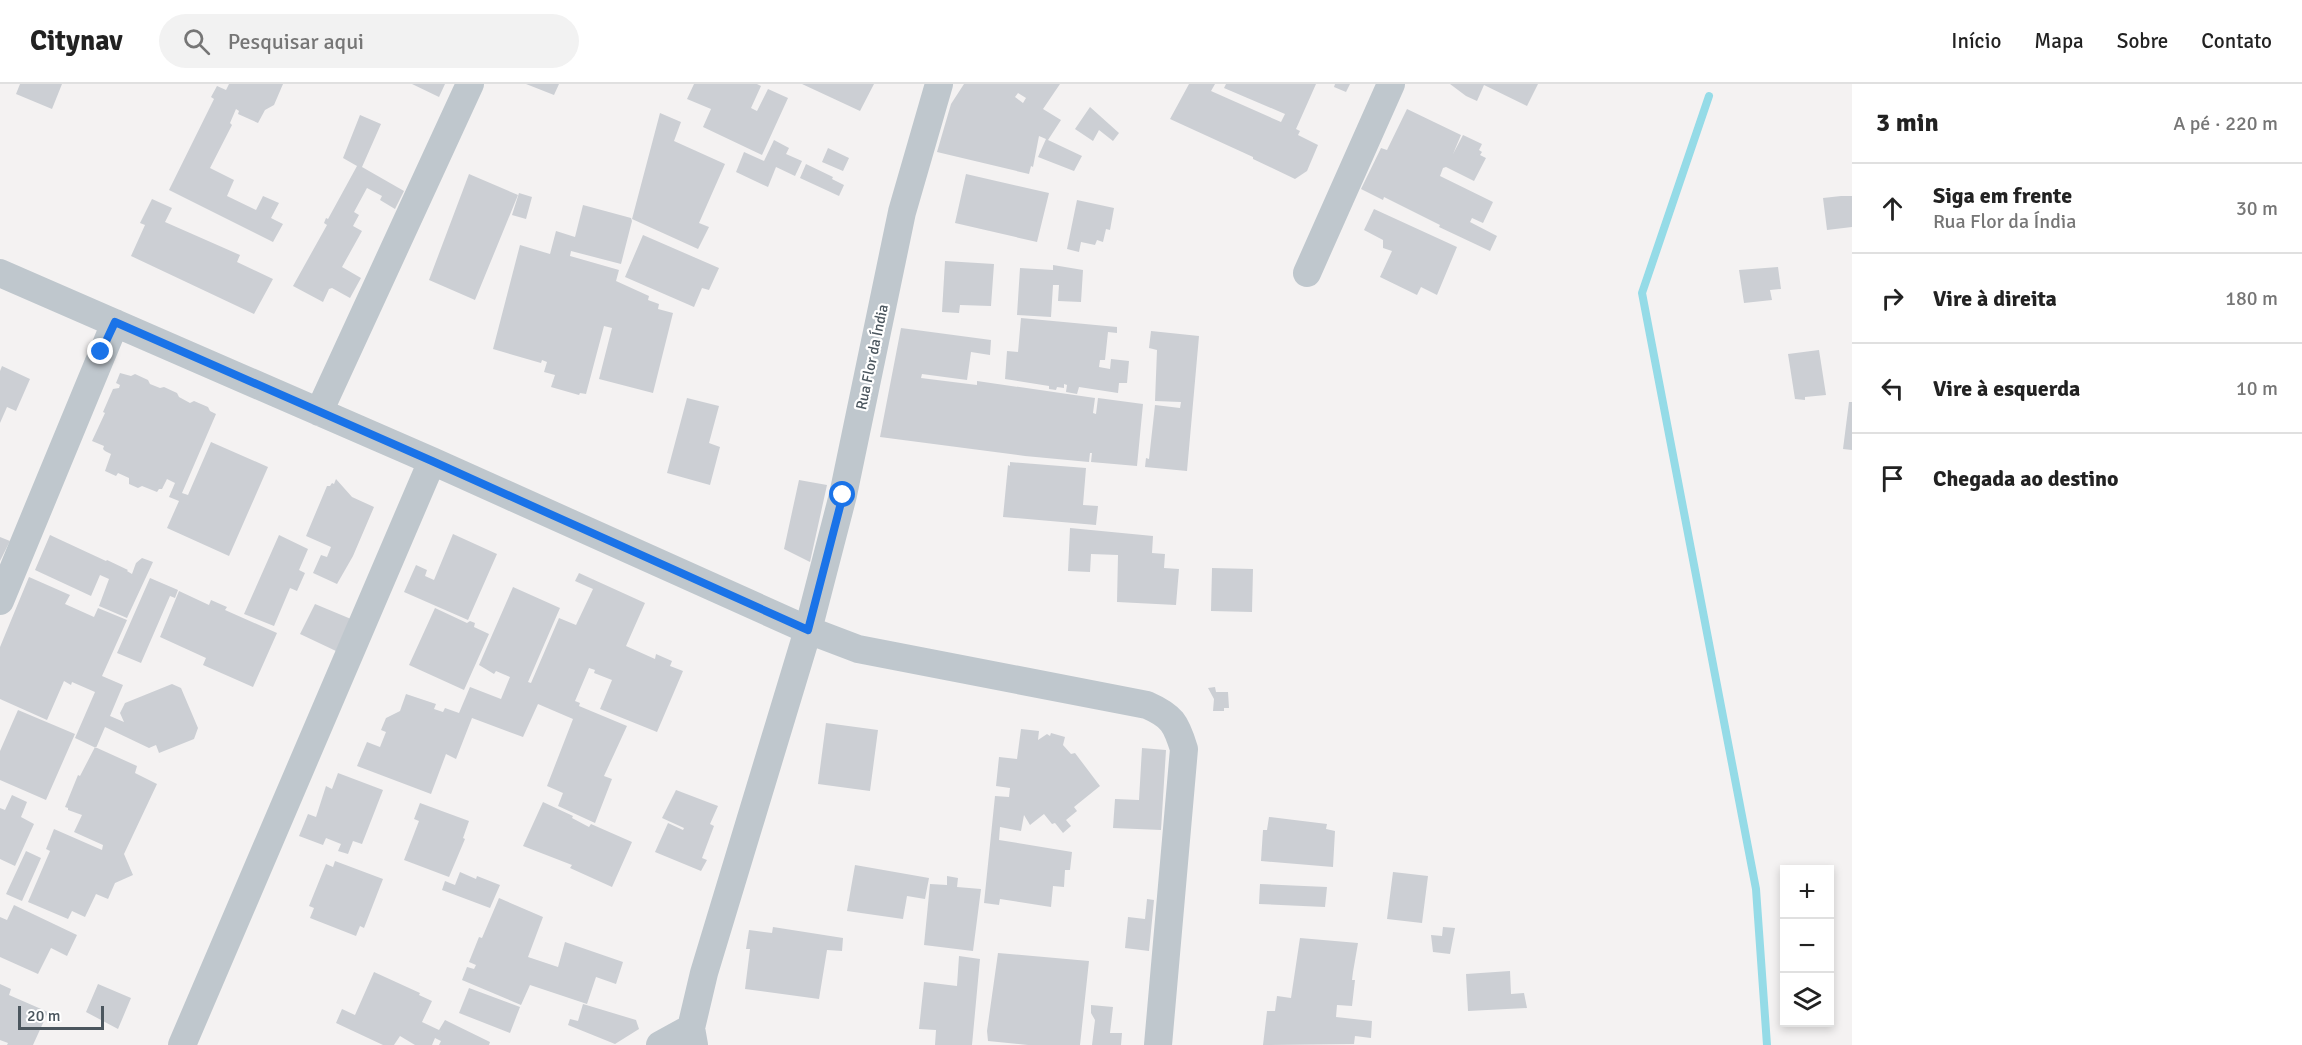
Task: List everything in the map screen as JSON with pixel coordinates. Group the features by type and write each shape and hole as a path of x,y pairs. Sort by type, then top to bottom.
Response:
{"street":[{"path":"319,412 471,84"},
{"name":"Rua Flor da Índia","path":"693,1036 704,973 808,630 843,495 902,212 939,84"},
{"path":"1307,273 1391,84"},
{"path":"0,273 432,461 808,630 858,649 1147,705 1165,713 1177,726 1184,749 1158,1045"},
{"path":"0,601 115,322"},
{"path":"182,1045 432,461"},
{"path":"660,1045 693,1036"}],"building":[{"path":"20,84 62,84 52,109 16,94"},
{"path":"229,84 283,84 274,105 265,110 258,123 238,114 239,111 236,109 230,123 232,125 210,168 234,180 227,196 256,210 263,196 279,203 271,218 283,224 273,242 169,190 214,99 211,97 217,86 226,90"},
{"path":"412,84 445,84 439,97"},
{"path":"526,84 559,84 554,95"},
{"path":"694,84 757,84 761,86 751,108 757,111 768,89 788,98 762,155 703,127 711,109 687,99"},
{"path":"802,84 874,84 860,111"},
{"path":"964,84 1060,84 1043,109 1061,120 1048,140 1082,156 1074,171 1038,157 1046,139 1039,136 1033,167 1031,166 1029,174 937,152 951,104","holes":["1018,93 1026,98 1023,103 1015,97"]},
{"path":"1189,84 1215,84 1211,91 1281,122 1285,114 1224,88 1226,84 1316,84 1296,129 1300,131 1298,135 1318,145 1307,171 1295,179 1170,119"},
{"path":"1335,84 1350,84 1346,92 1334,87"},
{"path":"1450,84 1538,84 1527,106 1484,85 1477,101"},
{"path":"1090,107 1119,133 1113,141 1099,130 1093,141 1075,129"},
{"path":"1407,109 1461,135 1453,154 1463,135 1482,144 1479,150 1482,152 1480,155 1486,158 1474,181 1446,167 1443,168 1440,176 1493,202 1483,223 1472,218 1470,222 1497,236 1490,251 1384,197 1383,200 1361,189 1381,148 1387,150"},
{"path":"660,113 681,122 674,141 725,164 699,223 709,227 698,249 632,219"},
{"path":"360,115 381,124 362,167 404,191 395,209 380,200 382,196 367,188 354,212 359,215 353,226 362,231 342,267 361,278 350,298 332,288 329,289 323,302 293,286 327,225 324,223 326,218 328,219 357,166 343,158"},
{"path":"774,140 789,148 786,154 802,161 795,176 776,167 768,187 736,172 744,152 764,161"},
{"path":"828,148 849,158 843,171 822,162"},
{"path":"806,164 844,185 839,196 800,178"},
{"path":"469,174 518,195 475,300 429,280"},
{"path":"966,174 1049,193 1037,242 955,223"},
{"path":"519,193 532,197 526,219 512,215"},
{"path":"1852,196 1852,227 1827,230 1823,198"},
{"path":"152,199 172,208 165,222 240,255 237,262 273,279 254,314 131,256 145,225 140,223"},
{"path":"1077,200 1114,208 1110,230 1106,229 1103,242 1097,240 1095,245 1081,242 1079,252 1067,249"},
{"path":"583,205 631,218 632,221 621,264 571,251 570,256 619,270 616,281 649,296 648,300 659,304 658,309 673,313 653,393 599,379 612,328 604,326 586,394 580,393 579,395 551,387 555,375 544,372 547,362 542,360 541,363 493,349 520,245 550,254 556,231 575,237"},
{"path":"1374,209 1457,247 1437,295 1421,287 1417,295 1380,277 1392,251 1383,248 1383,240 1364,230"},
{"path":"643,235 719,268 709,290 702,288 694,307 625,277"},
{"path":"945,261 994,264 991,306 960,305 959,313 942,312"},
{"path":"1053,265 1083,270 1081,302 1058,301 1059,285 1053,285 1051,317 1017,315 1020,268 1053,270"},
{"path":"1778,267 1781,289 1770,290 1772,300 1744,303 1739,270"},
{"path":"1021,318 1117,327 1117,333 1108,332 1105,360 1100,360 1099,367 1110,369 1111,359 1129,361 1127,383 1119,383 1118,393 1079,387 1077,394 1066,392 1067,385 1064,384 1064,388 1057,387 1056,390 1049,389 1049,386 1005,379 1007,351 1018,352"},
{"path":"901,328 991,340 990,355 971,352 967,380 922,374 921,378 977,385 977,381 1095,398 1093,413 1096,414 1098,398 1143,404 1137,466 1091,462 1092,453 1090,453 1089,462 880,437"},
{"path":"1151,331 1199,336 1187,471 1145,467 1146,458 1149,459 1155,405 1180,408 1181,402 1155,401 1157,350 1149,348"},
{"path":"1819,350 1826,395 1805,397 1805,400 1795,399 1788,354"},
{"path":"2,366 30,379 16,411 7,407 0,423 0,371"},
{"path":"120,373 131,376 135,374 148,380 150,384 177,393 179,397 190,403 194,401 208,407 216,414 182,493 188,495 211,442 268,467 229,556 167,528 179,501 169,497 175,483 167,479 162,489 157,492 142,486 138,488 129,484 129,478 105,471 111,454 103,449 104,446 92,441 113,389 119,388 120,385 116,383"},
{"path":"687,398 719,406 709,443 720,447 710,485 667,473"},
{"path":"1849,402 1852,402 1852,450 1843,449"},
{"path":"1010,462 1086,468 1083,505 1098,506 1096,525 1003,517"},
{"path":"336,479 352,497 374,507 353,556 337,584 313,573 321,555 327,557 331,547 306,536 327,486 334,484"},
{"path":"799,480 827,485 810,562 784,549"},
{"path":"1070,528 1153,536 1152,553 1165,554 1164,568 1179,569 1176,605 1117,602 1118,555 1091,554 1090,572 1068,571"},
{"path":"453,534 497,554 468,620 404,592 416,565 427,570 425,576 434,580"},
{"path":"50,535 107,560 132,574 136,563 142,558 153,562 127,618 99,606 109,579 100,575 91,596 35,570"},
{"path":"279,535 308,549 299,570 305,573 297,591 290,588 274,626 244,614"},
{"path":"0,537 10,541 0,561"},
{"path":"1212,568 1253,569 1252,612 1211,611"},
{"path":"579,573 645,603 626,646 655,659 656,654 672,661 670,666 683,671 657,732 600,709 612,680 594,673 595,670 589,668 575,701 580,703 579,706 627,726 604,776 612,779 595,823 558,806 563,793 547,786 573,719 538,704 523,737 472,718 456,759 446,754 431,794 357,766 367,742 380,747 386,732 381,730 386,718 400,711 406,694 436,704 434,709 443,712 445,708 459,713 470,687 501,699 510,677 496,671 494,674 479,665 513,587 560,608 528,682 531,683 559,618 576,625 593,589 575,581"},
{"path":"29,577 70,595 65,604 94,617 98,608 127,620 102,676 123,685 110,716 124,722 120,713 125,703 172,684 181,688 198,728 194,739 159,753 156,745 149,748 105,727 96,748 75,738 95,692 72,682 71,685 64,681 47,720 0,699 0,647"},
{"path":"150,578 178,590 175,598 170,596 141,663 117,653"},
{"path":"179,591 209,605 211,600 227,607 225,610 277,633 253,687 203,665 206,658 160,637"},
{"path":"315,604 351,619 336,651 300,634"},
{"path":"435,608 467,623 470,621 475,623 474,627 489,634 464,690 409,665"},
{"path":"1215,687 1216,692 1228,692 1229,708 1224,708 1224,711 1213,711 1214,699 1208,688"},
{"path":"18,710 75,734 46,800 0,780 0,751"},
{"path":"826,723 878,730 870,791 818,784"},
{"path":"1021,729 1039,731 1038,740 1047,734 1050,736 1051,733 1065,737 1063,745 1071,754 1075,753 1100,786 1074,807 1077,811 1066,820 1071,826 1063,833 1044,814 1030,825 1024,815 1021,831 1000,827 999,840 1072,852 1070,870 1065,870 1064,887 1053,886 1051,907 1000,899 999,905 984,903 995,796 1009,797 1010,788 996,786 999,757 1017,759"},
{"path":"95,747 137,766 135,773 157,784 124,854 133,875 115,883 108,899 96,894 85,917 72,911 68,919 28,902 50,851 46,849 54,829 102,850 103,845 74,832 82,815 65,807 78,775 80,776"},
{"path":"1142,748 1166,750 1161,830 1113,828 1115,799 1139,800"},
{"path":"338,773 383,790 362,844 353,841 348,854 338,851 341,844 326,838 323,845 299,836 308,814 316,817 326,786 332,789"},
{"path":"676,790 718,806 710,824 714,826 702,858 707,860 701,871 655,852 668,823 683,830 684,828 662,818"},
{"path":"12,795 27,802 21,817 34,824 15,866 0,859 0,808 5,810"},
{"path":"543,802 573,816 572,818 589,827 591,824 632,842 612,887 570,868 572,865 523,846"},
{"path":"420,803 469,821 463,838 465,839 449,877 404,860 419,821 414,819"},
{"path":"1269,817 1327,824 1326,829 1335,831 1333,867 1261,861 1263,830 1267,830"},
{"path":"26,851 41,858 22,901 6,894"},
{"path":"335,861 383,879 364,928 360,926 356,936 310,918 314,908 309,906 326,864 333,867"},
{"path":"855,865 929,878 925,899 907,896 903,919 847,911"},
{"path":"460,872 500,885 490,908 442,890 445,881 455,885"},
{"path":"1393,872 1428,876 1422,923 1387,919"},
{"path":"947,876 958,878 957,887 981,889 973,951 924,945 930,884 947,885"},
{"path":"1260,884 1327,887 1325,907 1259,904"},
{"path":"499,898 543,917 528,957 558,967 565,942 623,962 616,984 596,977 587,1004 530,985 521,1005 462,980 467,967 474,969 476,965 469,962"},
{"path":"1147,899 1154,900 1149,951 1125,948 1128,917 1145,919"},
{"path":"14,905 77,935 67,956 51,948 38,974 0,957 0,917 7,920"},
{"path":"773,927 843,938 842,951 827,950 819,999 745,989 750,949 746,949 749,930 772,933"},
{"path":"1443,927 1455,928 1450,954 1433,952 1431,935 1442,936"},
{"path":"1300,938 1358,943 1352,980 1355,980 1352,1006 1337,1005 1336,1017 1372,1021 1371,1038 1355,1036 1354,1044 1263,1045 1267,1011 1275,1011 1277,996 1291,998"},
{"path":"998,953 1089,961 1080,1045 1028,1045 988,1041 987,1031"},
{"path":"959,956 980,959 972,1045 935,1045 936,1030 919,1029 924,982 957,986"},
{"path":"1510,971 1511,994 1524,993 1527,1008 1468,1011 1466,974"},
{"path":"374,972 432,1001 422,1022 439,1030 445,1020 490,1042 489,1045 439,1045 441,1041 435,1038 432,1045 415,1045 400,1036 394,1045 383,1045 336,1023 342,1009 355,1015"},
{"path":"0,984 11,989 9,995 48,1012 33,1045 7,1045 8,1043 0,1040"},
{"path":"98,984 131,998 118,1029 86,1012"},
{"path":"469,988 520,1007 510,1033 459,1013"},
{"path":"583,1004 636,1020 639,1029 615,1044 568,1025 570,1019 578,1021"},
{"path":"1091,1005 1113,1007 1110,1033 1122,1033 1121,1045 1092,1045 1095,1020 1091,1013"}],"waterway":[{"path":"1709,96 1642,293 1756,889 1767,1045"}],"route":[{"path":"101,352 115,322 808,630 843,495"}]}
